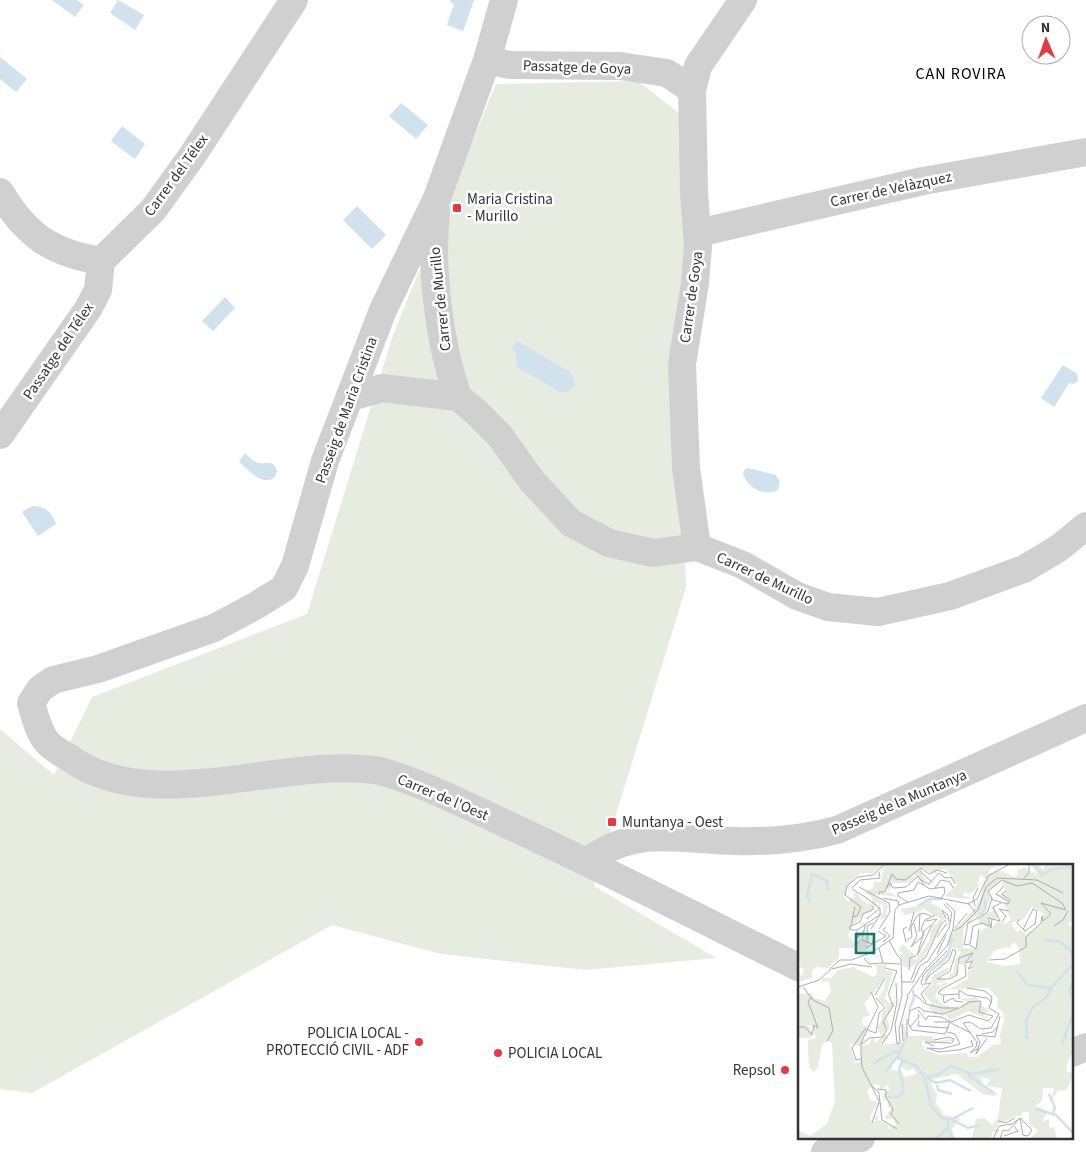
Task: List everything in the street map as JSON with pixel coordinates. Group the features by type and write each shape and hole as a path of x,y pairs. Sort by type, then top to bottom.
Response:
{"street":[{"name":"Carrer del Télex","path":"101,261 153,210 192,156 294,0"},
{"name":"Passeig de Maria Cristina","path":"31,703 40,689 53,680 98,669 214,628 284,588 295,566 325,461 383,310 437,198 486,60 504,0"},
{"name":"Carrer de Goya","path":"697,547 686,468 682,364 695,283 698,233 694,192 692,90 698,66 744,0"},
{"name":"Passatge de Goya","path":"486,60 510,65 620,66 667,73 692,90"},
{"name":"Carrer de Velàzquez","path":"698,233 923,180 1086,152"},
{"path":"0,192 23,225 38,239 75,257 101,261"},
{"name":"Carrer de Murillo","path":"437,198 434,233 441,324 449,370 458,397 500,436 532,481 571,523 609,543 653,553 697,547 743,565 797,596 828,607 878,612 950,596 1024,569 1059,548 1086,526"},
{"name":"Passatge del Télex","path":"0,434 88,309 98,290 101,261"},
{"path":"351,396 382,388 458,397"},
{"name":"Carrer de l'Oest","path":"31,703 37,724 47,743 96,774 129,781 166,784 203,783 331,768 375,770 427,786 587,862 798,967"},
{"name":"Passeig de la Muntanya","path":"587,862 614,845 637,839 677,837 734,841 774,841 814,836 837,830 1086,718"},
{"path":"1074,1052 1086,1047"},
{"path":"825,1152 856,1140"}],"shaded area":[{"path":"638,81 685,118 698,230 675,353 686,587 594,886 716,958 586,970 441,954 332,925 32,1093 0,1089 0,729 54,775 92,697 307,614 393,335 496,84"}],"water":[{"path":"52,0 77,0 84,5 75,17"},
{"path":"118,0 144,15 135,30 110,13"},
{"path":"450,0 474,0 463,31 447,25 454,4"},
{"path":"0,57 27,79 16,92 0,79"},
{"path":"401,103 428,125 416,139 389,116"},
{"path":"122,126 145,144 135,159 111,141"},
{"path":"357,206 386,235 372,249 343,220"},
{"path":"225,297 235,308 213,331 202,321"},
{"path":"517,341 570,372 575,381 573,388 567,392 560,392 517,367 516,354 512,349"},
{"path":"1063,365 1077,374 1078,381 1073,384 1069,383 1054,407 1041,398"},
{"path":"245,453 256,462 271,463 277,471 275,477 265,480 256,477 239,462"},
{"path":"748,468 776,475 780,482 778,490 762,492 757,490 745,479 744,470"},
{"path":"32,506 47,510 56,524 38,536 22,512"}],"place":[{"name":"Maria Cristina - Murillo","path":"457,208"},
{"name":"Muntanya - Oest","path":"612,822"},
{"name":"POLICIA LOCAL - PROTECCIÓ CIVIL - ADF","path":"419,1042"},
{"name":"POLICIA LOCAL","path":"498,1053"},
{"name":"Repsol","path":"785,1070"}],"district":[{"name":"CAN ROVIRA","path":"961,73"}]}
